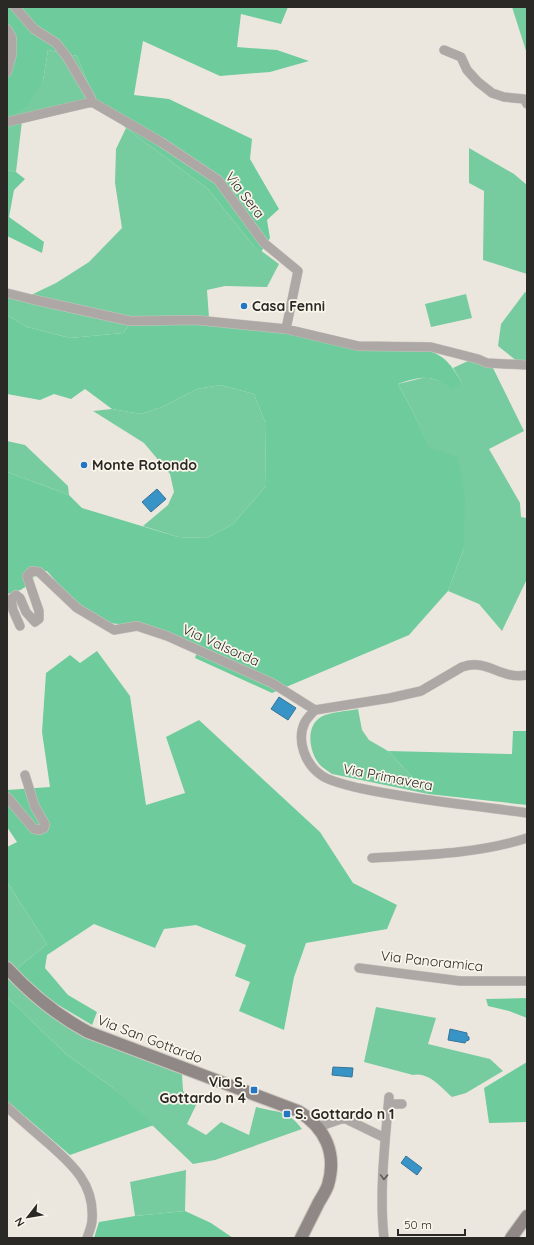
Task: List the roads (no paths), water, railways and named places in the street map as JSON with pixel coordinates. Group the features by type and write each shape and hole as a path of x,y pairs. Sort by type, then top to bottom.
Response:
{"street":[{"path":"7,122 94,101 68,57 56,43 34,29 15,7"},
{"path":"7,29 12,38 12,54 7,72"},
{"path":"444,50 461,57 467,70 478,82 492,93 504,97 524,99 527,104"},
{"name":"Via Sera","path":"94,101 161,142 218,180 264,243 298,271 286,329"},
{"path":"7,293 130,320 196,320 286,329 358,346 431,347 478,359 487,363 527,365"},
{"name":"Via Valsorda","path":"20,626 13,610 11,599 16,595 20,598 26,612 35,622 39,619 39,611 27,576 32,571 39,572 77,608 114,630 137,626 167,636 272,683 315,710"},
{"path":"315,710 390,698 421,691 468,665 486,666 512,676 527,675"},
{"name":"Via Primavera","path":"315,710 306,721 302,731 302,747 309,764 322,776 342,784 380,792 527,813"},
{"path":"7,797 34,829 40,830 44,828 44,824 35,807 25,775"},
{"path":"372,858 443,853 507,844 527,838"},
{"name":"Via San Gottardo","path":"7,968 43,1001 70,1022 88,1032 298,1111 310,1118 318,1127"},
{"name":"Via Panoramica","path":"359,968 460,981 527,981"},
{"path":"384,1238 382,1217 385,1138 389,1100 402,1104"},
{"path":"7,1107 68,1160 78,1172 89,1191 92,1221 88,1238"},
{"path":"301,1238 327,1187 330,1172 331,1161 329,1149 324,1136 318,1127 341,1119 346,1119 385,1138"},
{"path":"512,1238 527,1216"}],"water":[{"path":"157,489 166,499 151,512 142,502"},
{"path":"279,697 296,708 288,720 271,709"},
{"path":"450,1029 467,1033 469,1040 465,1043 448,1040"},
{"path":"333,1067 353,1068 352,1077 332,1075"},
{"path":"406,1156 422,1168 417,1175 401,1163"}],"place":[{"name":"Casa Fenni","path":"244,306"},
{"name":"Monte Rotondo","path":"84,465"},
{"name":"Via S. Gottardo n 4","path":"254,1090"},
{"name":"S. Gottardo n 1","path":"287,1114"}]}
